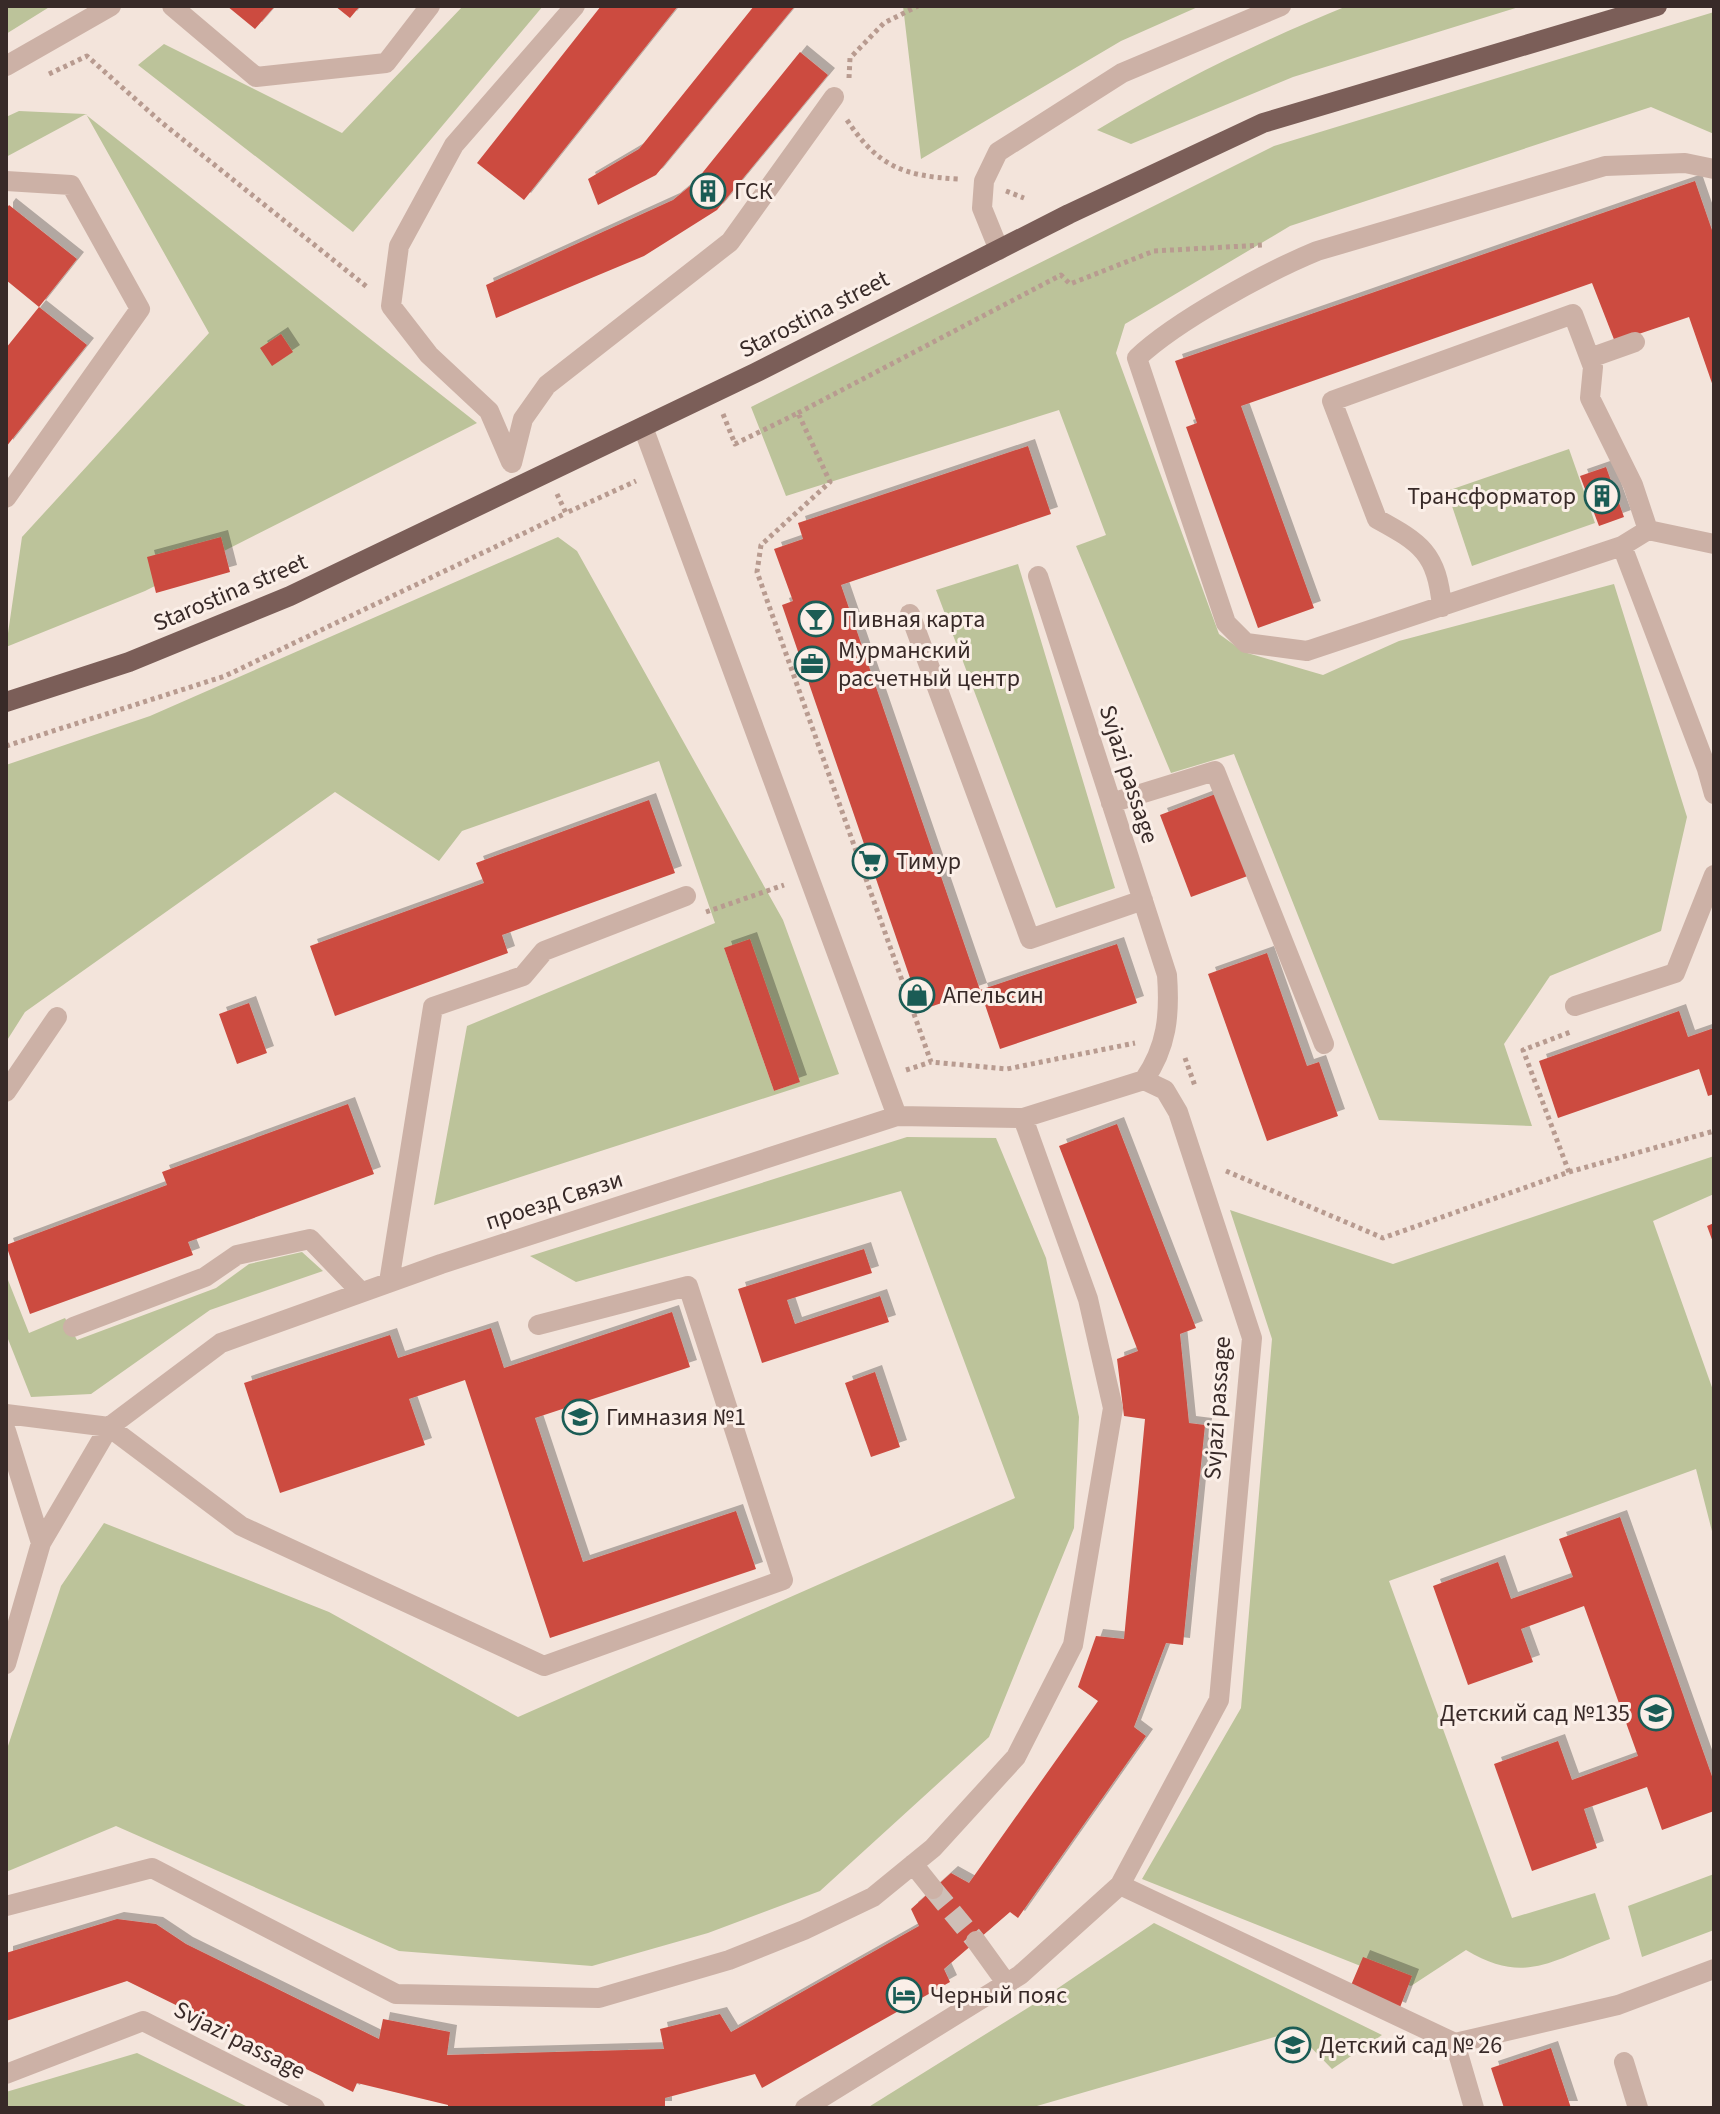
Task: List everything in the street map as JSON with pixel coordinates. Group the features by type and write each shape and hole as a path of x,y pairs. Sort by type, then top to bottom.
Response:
{"main road":[{"name":"Starostina street","path":"6,702 209,632 715,393 999,250 1263,123 1657,6"}],"street":[{"path":"6,66 111,6"},
{"path":"172,6 256,77 386,63 430,6"},
{"path":"524,484 489,411 429,355 391,306 399,246 454,145 575,6"},
{"path":"999,250 982,208 984,181 998,152 1122,73 1281,6"},
{"path":"511,462 523,419 547,385 730,242 843,97"},
{"path":"1714,169 1685,163 1605,166 1293,261 1157,340 1137,358 1226,623 1246,643 1307,651 1622,546 1648,530 1714,544"},
{"path":"6,181 71,185 140,309 6,498"},
{"path":"1442,607 1440,580 1420,543 1377,519 1332,401 1573,314 1593,367 1590,398 1633,485 1648,530"},
{"path":"1590,358 1635,342"},
{"path":"643,427 897,1116"},
{"path":"1622,546 1711,768 1714,794"},
{"name":"Svjazi passage","path":"805,2108 1007,1984 1120,1885 1219,1700 1252,1338 1178,1112 1165,1090 1144,1080 1159,1059 1165,1036 1169,1006 1167,975 1038,576"},
{"path":"910,614 1030,939 1143,900"},
{"path":"1111,803 1215,771 1324,1044"},
{"path":"1575,1006 1675,973 1714,875"},
{"path":"389,1282 433,1007 523,976 544,951 686,896"},
{"path":"6,1092 57,1017"},
{"name":"проезд Связи","path":"109,1427 221,1343 389,1282 897,1116 1023,1118 1144,1080"},
{"path":"6,1906 152,1868 396,1994 599,1998 729,1960 804,1930 873,1897 933,1848 1016,1757 1073,1645 1113,1408 1088,1299 1023,1118"},
{"path":"73,1327 205,1277 237,1255 310,1239 361,1292"},
{"path":"6,1414 109,1427 241,1526 544,1666 783,1580 688,1286 538,1325"},
{"path":"6,1664 41,1543 109,1427"},
{"path":"6,1431 41,1543"},
{"path":"913,1864 933,1889"},
{"path":"1120,1885 1455,2043 1618,2005 1714,1969"},
{"path":"976,1941 1007,1984"},
{"name":"Svjazi passage","path":"6,2074 143,2021 315,2108"},
{"path":"1455,2043 1474,2108"},
{"path":"1624,2062 1638,2108"}],"path":[{"path":"918,6 884,23 850,58 843,97 847,119 867,151 917,177 984,181 1024,198"},
{"path":"87,56 161,122 391,306"},
{"path":"715,393 735,444 1061,275 1070,284 1154,251 1219,247 1286,245 1293,261"},
{"path":"798,413 830,482 761,545 757,572 931,1062"},
{"path":"547,474 566,513"},
{"path":"6,746 225,676 636,481 641,496"},
{"path":"779,870 789,899"},
{"path":"706,912 784,885"},
{"path":"1569,1172 1523,1050 1581,1028"},
{"path":"881,1079 931,1062 1007,1069 1165,1036"},
{"path":"1227,1173 1383,1238 1569,1172 1714,1131"}],"green space":[{"path":"6,6 51,6 6,34"},
{"path":"463,6 543,6 353,232 138,65 164,44 342,133"},
{"path":"903,6 1200,6 1121,41 921,159"},
{"path":"1347,6 1522,6 1293,77 1131,144 1097,130 1219,63"},
{"path":"1714,12 1714,134 1651,107 1290,226 1125,324 1116,353 1219,634 1244,652 1323,675 1399,641 1614,584 1687,817 1661,931 1550,976 1504,1044 1532,1126 1379,1120 1234,754 1171,773 1076,546 1106,535 1059,410 786,496 751,407 1274,146"},
{"path":"19,111 85,114 6,157 6,117"},
{"path":"87,115 477,423 145,591 6,647 22,537 209,333"},
{"path":"1569,449 1595,523 1472,566 1447,491"},
{"path":"558,537 577,551 783,920 839,1074 434,1205 467,1026 715,923 659,761 462,831 439,861 335,792 25,1012 6,1042 6,765 150,716","holes":["724,948 800,1082 774,1091"]},
{"path":"1018,564 1115,888 1056,908 936,590"},
{"path":"907,1137 996,1138 1046,1258 1079,1417 1074,1528 989,1737 820,1891 708,1933 592,1966 399,1951 116,1826 6,1872 6,1752 61,1586 104,1523 329,1612 518,1717 1015,1498 901,1191 576,1282 530,1256"},
{"path":"1714,1156 1714,1194 1653,1221 1714,1393 1714,1539 1696,1469 1389,1581 1512,1918 1595,1893 1610,1939 1554,1961 1522,1968 1505,1966 1466,1950 1411,1986 1142,1879 1241,1708 1272,1339 1230,1210 1393,1264"},
{"path":"302,1252 323,1271 210,1310 91,1394 31,1397 6,1334 6,1275 29,1333 65,1318 77,1340 216,1288 249,1264"},
{"path":"1714,1874 1714,1930 1642,1957 1628,1906"},
{"path":"1154,1923 1382,2035 1332,2069 1295,2031 1030,2108 867,2108 1042,1999"},
{"path":"137,2053 250,2108 6,2108 6,2092"}],"building":[{"path":"227,6 275,6 255,29"},
{"path":"335,6 360,6 350,18"},
{"path":"601,6 678,6 524,200 477,163"},
{"name":"ГСК","path":"754,6 795,6 656,175 598,205 588,179 639,149"},
{"name":"ГСК","path":"800,52 828,75 717,210 644,256 496,318 486,285 673,200 695,182"},
{"path":"1695,181 1714,236 1714,389 1689,317 1615,342 1592,283 1241,406 1314,608 1258,628 1186,427 1197,423 1175,361"},
{"path":"9,205 77,259 39,307 6,280 6,209"},
{"path":"39,307 87,345 6,447 6,348"},
{"path":"281,334 293,352 272,366 260,348"},
{"path":"1028,446 1051,514 841,585 980,990 921,1010 782,605 793,601 774,549 803,539 798,523"},
{"name":"Трансформатор","path":"1606,467 1624,517 1599,526 1580,476"},
{"path":"221,537 230,572 156,593 147,557"},
{"path":"1221,792 1253,874 1191,897 1160,815"},
{"path":"649,800 675,873 502,935 508,953 335,1016 310,946 484,883 476,863"},
{"path":"750,939 800,1082 774,1091 724,948"},
{"path":"1117,944 1137,1003 1000,1049 980,990"},
{"path":"1267,953 1307,1066 1319,1062 1338,1116 1267,1141 1208,974"},
{"path":"249,1003 267,1053 237,1064 219,1014"},
{"path":"1679,1011 1688,1037 1714,1028 1714,1094 1708,1096 1699,1069 1558,1118 1539,1061"},
{"path":"348,1104 374,1174 188,1242 193,1255 30,1314 6,1245 167,1185 162,1172"},
{"path":"1117,1124 1196,1328 1180,1334 1189,1423 1205,1425 1183,1645 1166,1643 1134,1727 1146,1736 1018,1918 1010,1912 944,1969 950,1982 762,2088 755,2074 665,2098 665,2108 448,2108 448,2105 357,2083 353,2092 127,1981 6,2021 6,1953 117,1919 156,1924 186,1944 379,2039 383,2019 450,2032 447,2055 664,2049 660,2029 720,2014 731,2032 919,1926 911,1909 951,1873 969,1883 1098,1701 1078,1687 1096,1636 1124,1639 1145,1419 1124,1416 1117,1359 1138,1351 1059,1146"},
{"path":"1714,1223 1714,1245 1707,1226"},
{"path":"864,1249 872,1273 787,1300 795,1324 880,1296 889,1322 762,1363 738,1289"},
{"path":"672,1312 690,1367 535,1418 583,1562 736,1511 756,1569 550,1638 465,1380 409,1399 425,1445 280,1493 244,1383 390,1335 398,1358 491,1328 504,1368"},
{"path":"875,1372 900,1447 871,1457 845,1383"},
{"name":"Детский сад №135","path":"1620,1517 1714,1782 1714,1811 1662,1830 1647,1787 1584,1809 1597,1848 1532,1871 1494,1764 1558,1741 1572,1780 1638,1756 1584,1606 1521,1629 1533,1662 1468,1685 1433,1586 1498,1562 1511,1599 1573,1577 1559,1539"},
{"path":"1363,1957 1412,1976 1399,2010 1349,1990"},
{"path":"1551,2048 1571,2108 1504,2108 1491,2068"}],"tunnel":[{"path":"933,1889 976,1941"}],"place":[{"name":"ГСК","path":"708,191"},
{"name":"Трансформатор","path":"1602,496"},
{"name":"Пивная карта","path":"816,619"},
{"name":"Мурманский расчетный центр","path":"812,664"},
{"name":"Тимур","path":"870,861"},
{"name":"Апельсин","path":"917,995"},
{"name":"Гимназия №1","path":"580,1417"},
{"name":"Детский сад №135","path":"1656,1713"},
{"name":"Черный пояс","path":"904,1995"},
{"name":"Детский сад № 26","path":"1293,2045"}]}
